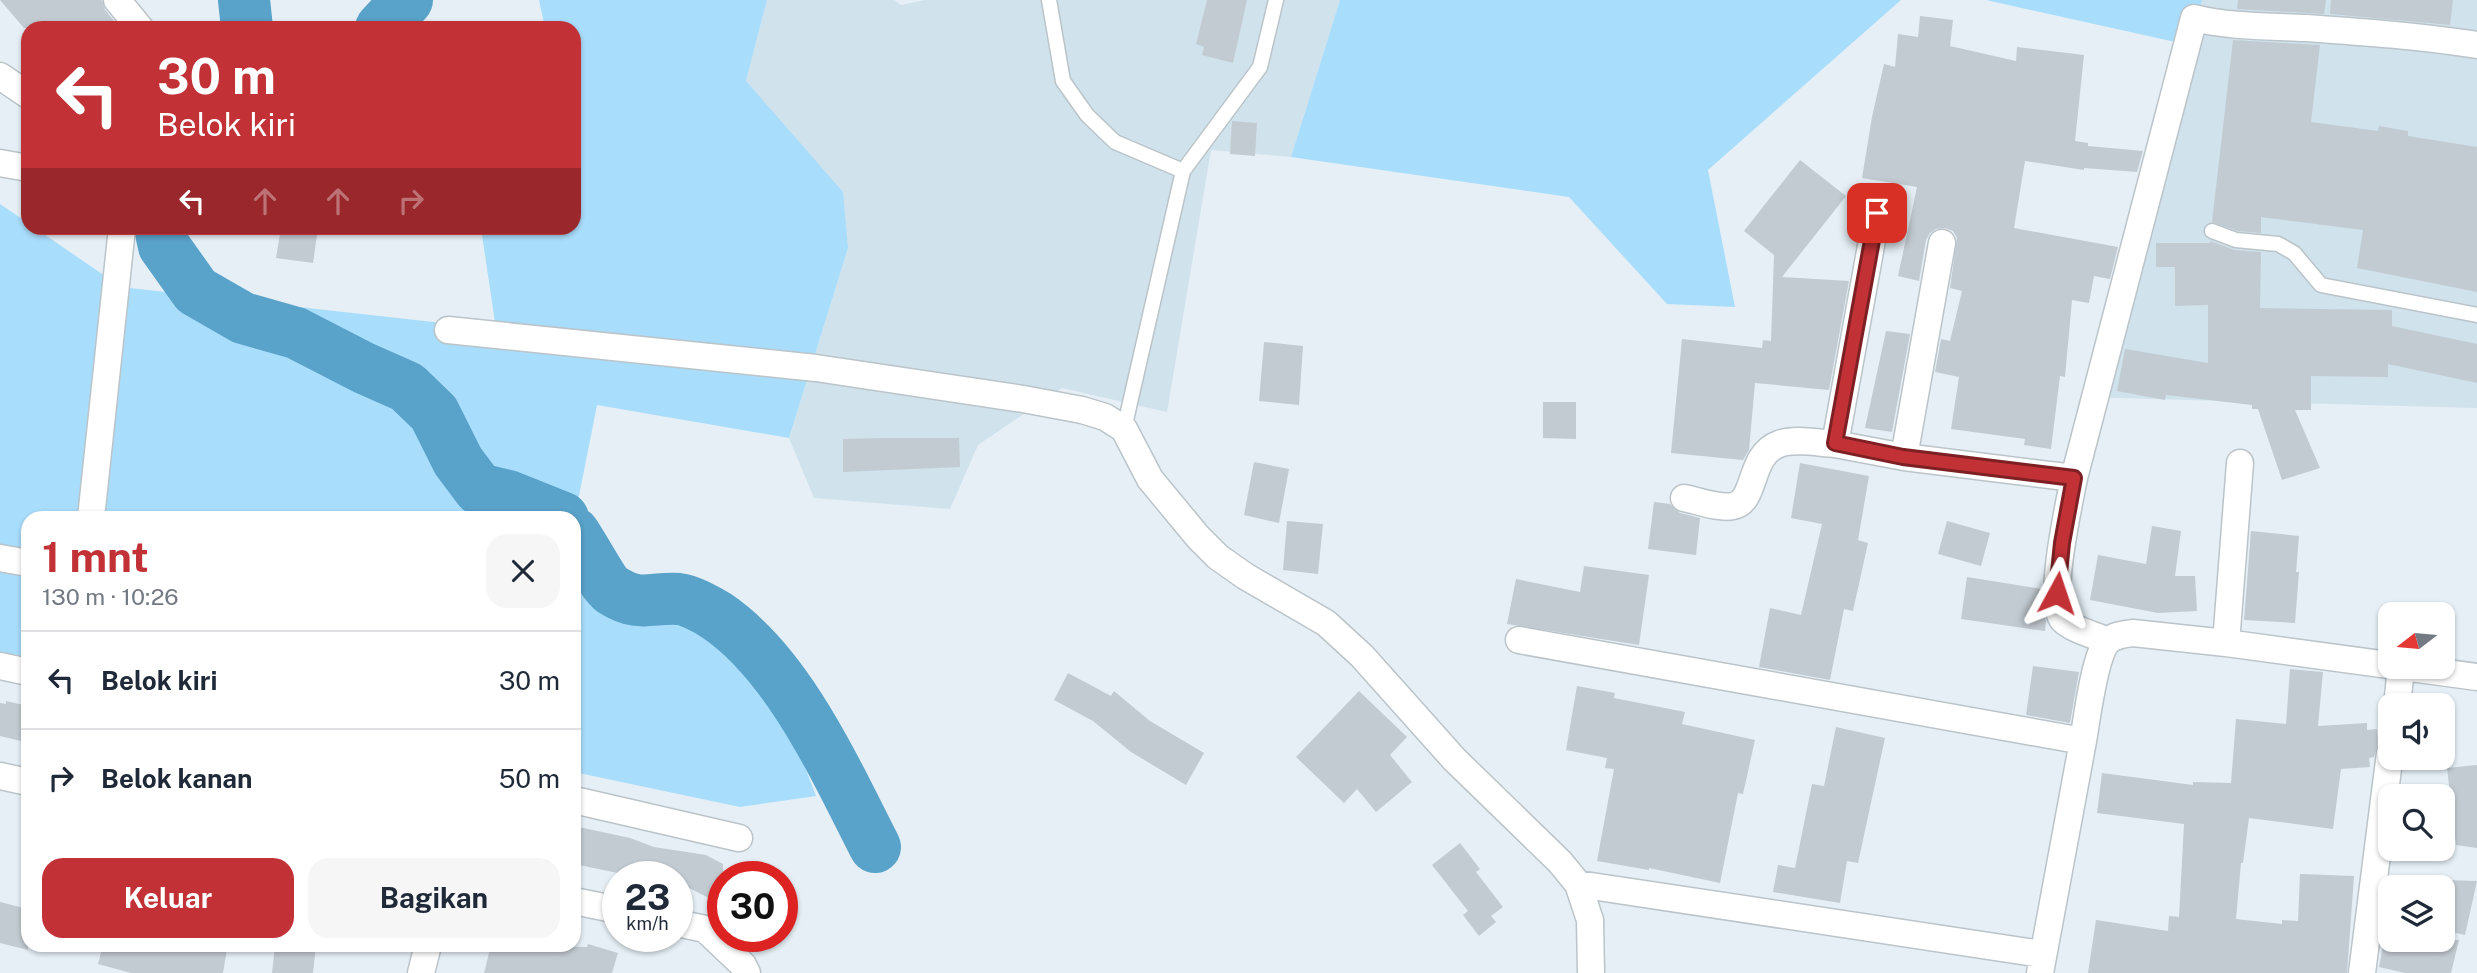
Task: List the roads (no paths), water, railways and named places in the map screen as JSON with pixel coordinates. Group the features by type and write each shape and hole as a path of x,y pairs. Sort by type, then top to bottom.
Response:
{"street":[{"path":"117,0 134,21"},
{"path":"2108,641 2067,624 2058,613 2057,593 2062,543 2074,478 2196,9 2218,23 2374,33 2477,45"},
{"path":"0,76 21,90"},
{"path":"0,163 21,167"},
{"path":"1835,443 1877,213"},
{"path":"92,511 121,235"},
{"path":"1903,457 1942,243"},
{"path":"448,330 816,368 1082,410 1105,417 1124,429 1150,479 1198,537 1245,576 1326,624 1362,656 1454,759 1534,834 1578,884 1590,920 1591,973"},
{"path":"1684,498 1730,507 1738,505 1745,501 1761,457 1770,448 1785,442 1835,443 1903,457 2074,478"},
{"path":"2226,643 2240,463"},
{"path":"0,558 21,562"},
{"path":"1578,884 2041,964 2098,664 2108,641 2122,634 2133,633 2378,665"},
{"path":"1519,640 2083,741"},
{"path":"0,666 21,670"},
{"path":"2455,674 2477,677"},
{"path":"2362,973 2388,770"},
{"path":"0,776 21,780"},
{"path":"581,802 739,838"},
{"path":"581,902 602,907"},
{"path":"693,926 705,929 743,965 747,973"},
{"path":"421,973 426,952"}],"lane":[{"path":"1049,0 1063,80 1087,115 1115,142 1183,171"},
{"path":"1124,429 1183,171 1260,67 1276,0"},
{"path":"2212,231 2236,240 2278,244 2294,253 2321,285 2477,315"}],"waterway":[{"path":"244,0 246,21"},
{"path":"388,21 407,0"},
{"path":"162,235 164,246 196,291 243,318 296,333 407,387 434,413 458,461 479,489 508,496 546,511"},
{"path":"581,544 612,590 630,599 688,601 717,616 743,637 767,662 808,721 875,847"}]}
